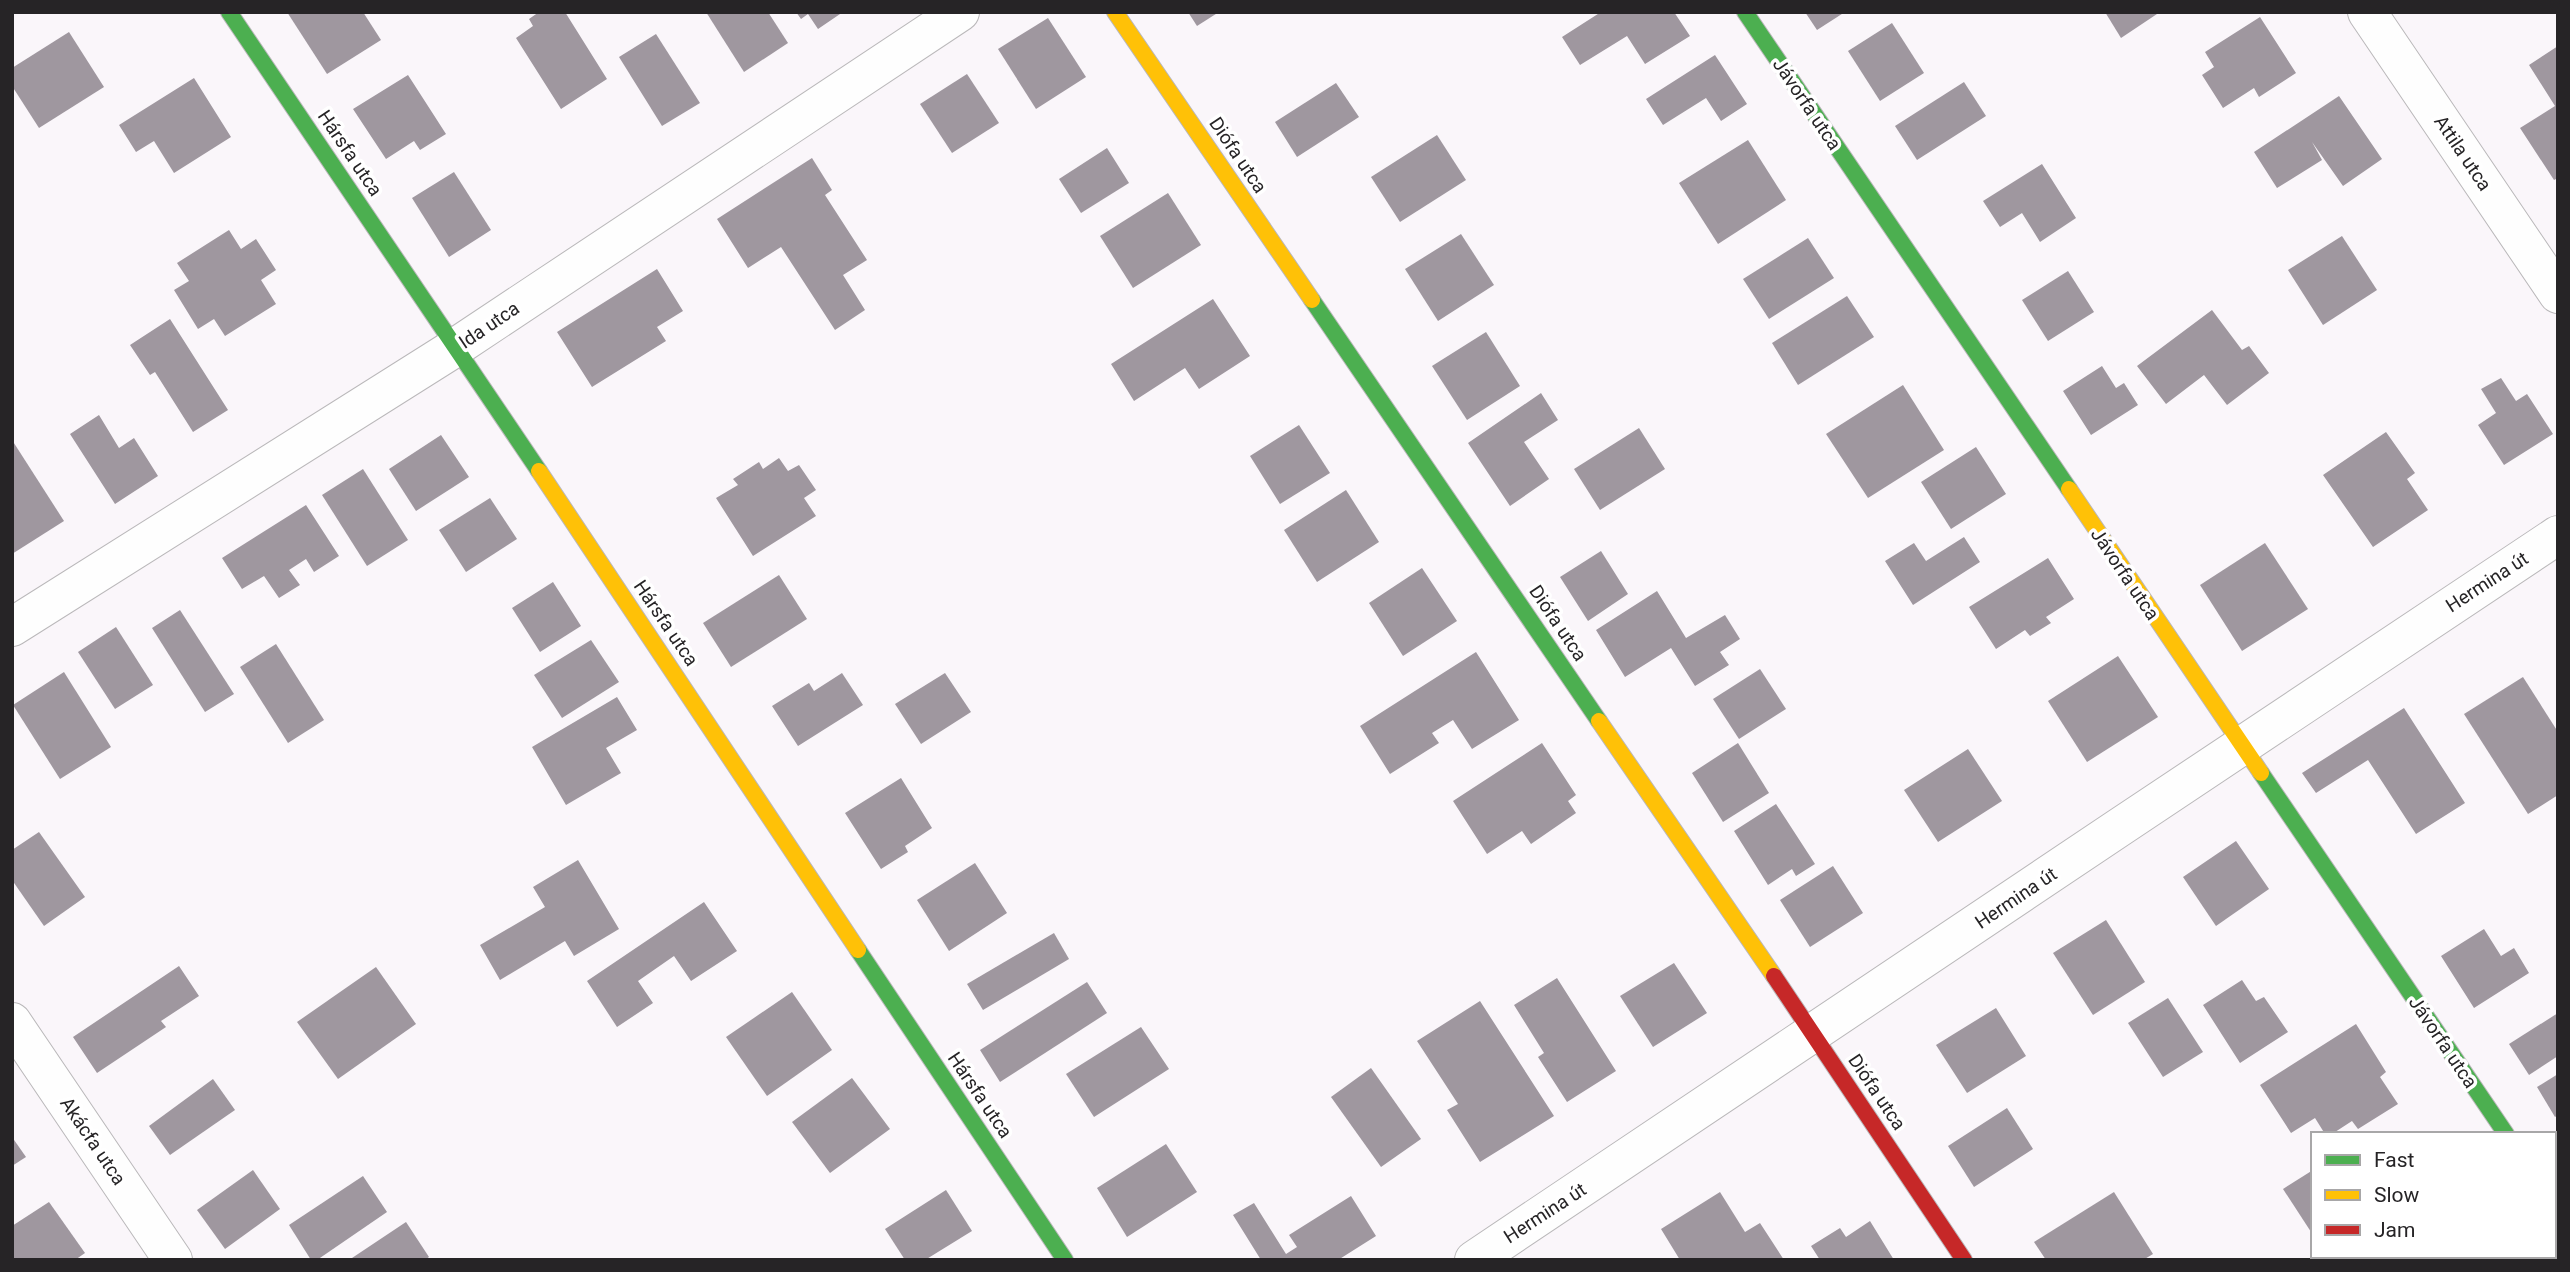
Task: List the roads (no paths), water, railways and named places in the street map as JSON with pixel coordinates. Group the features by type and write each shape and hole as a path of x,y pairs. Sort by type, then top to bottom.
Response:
{"street":[{"name":"Hársfa utca","path":"229,12 456,346 1065,1260"},
{"name":"Ida utca","path":"12,628 456,346 960,12"},
{"name":"Diófa utca","path":"1115,12 1814,1035 1964,1260"},
{"name":"Jávorfa utca","path":"1745,12 2505,1132"},
{"name":"Attila utca","path":"2367,12 2558,294"},
{"name":"Hermina út","path":"1474,1260 1814,1035 2240,745 2558,535"},
{"name":"Akácfa utca","path":"12,1022 173,1260"}]}
